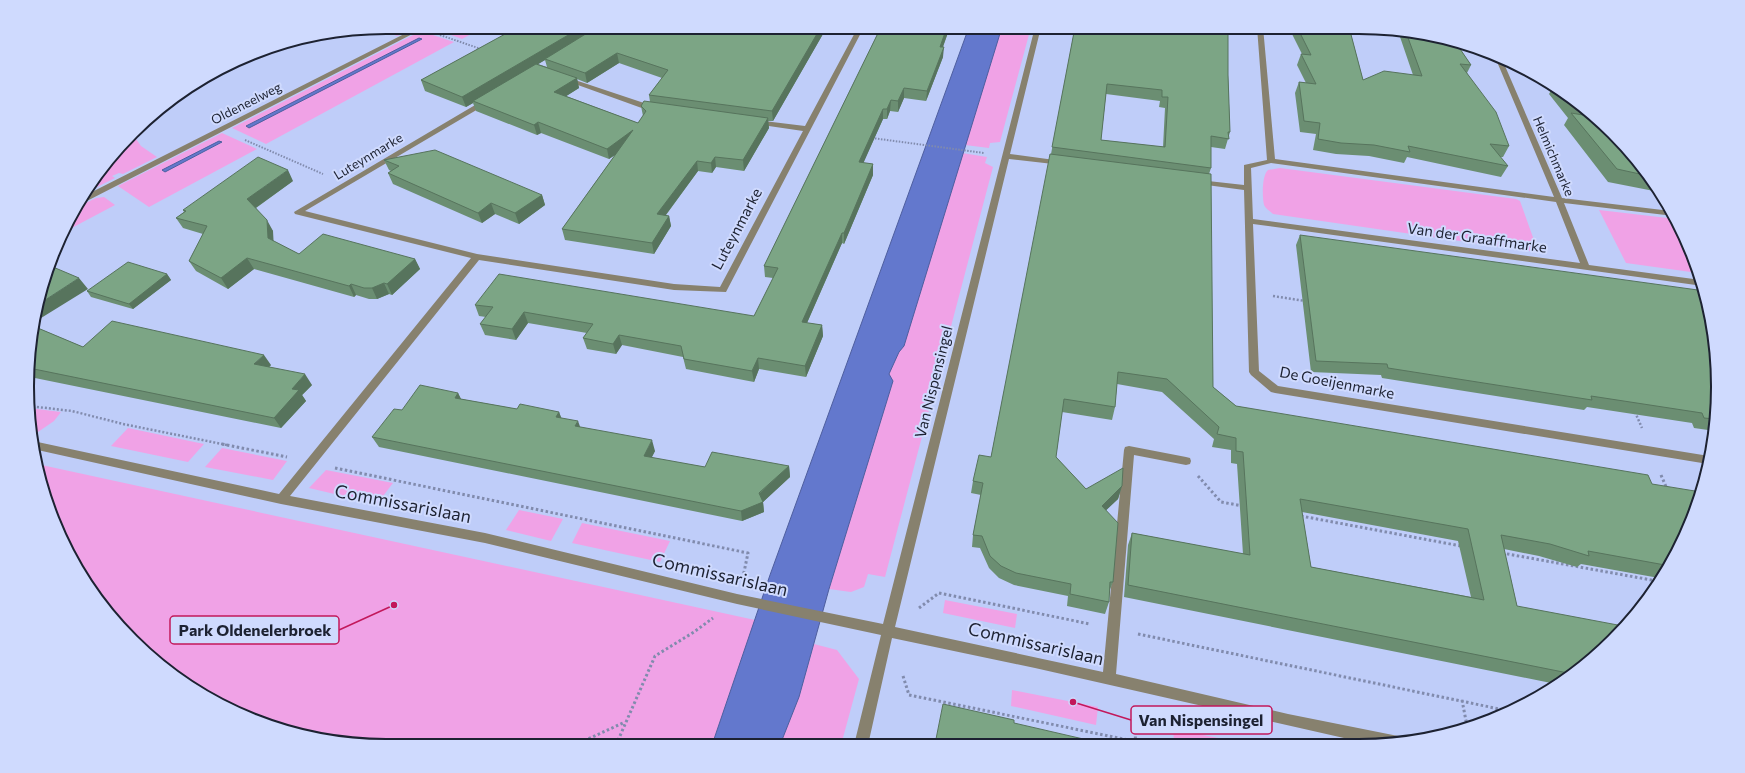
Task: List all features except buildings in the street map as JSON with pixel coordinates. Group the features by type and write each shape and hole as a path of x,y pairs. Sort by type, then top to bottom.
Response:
{"street":[{"name":"Oldeneelweg","path":"90,196 409,34"},
{"name":"Luteynmarke","path":"497,94 298,212 477,257 674,287 723,290 857,34"},
{"name":"Van Nispensingel","path":"862,739 888,630 1036,34"},
{"path":"1261,34 1271,161 1666,213"},
{"name":"Helmichmarke","path":"1501,65 1559,200 1585,266"},
{"path":"560,77 650,109 657,110"},
{"path":"752,122 807,129"},
{"path":"1006,156 1067,164"},
{"name":"De Goeijenmarke","path":"1271,161 1247,167 1246,188 1254,372 1275,389 1703,459"},
{"path":"1194,181 1246,188"},
{"name":"Van der Graaffmarke","path":"1248,221 1695,282"},
{"path":"281,499 477,257"},
{"name":"Commissarislaan","path":"39,446 281,499 485,538 737,599 888,630 1376,738"},
{"path":"1109,679 1129,450 1186,461"}],"path":[{"path":"438,34 486,51"},
{"path":"221,129 346,184"},
{"path":"868,137 978,152"},
{"path":"1251,293 1305,301"},
{"path":"35,407 72,411 311,463 748,553 737,599 694,632 655,656 619,739"},
{"path":"1634,410 1669,495"},
{"path":"1186,461 1222,502 1245,506"},
{"path":"1299,516 1462,546"},
{"path":"1501,553 1653,580"},
{"path":"888,630 939,593 1500,709"},
{"path":"902,673 909,695 1121,739"},
{"path":"1135,739 1139,686"},
{"path":"1462,700 1466,722"},
{"path":"588,739 626,722"}],"shaded area":[{"path":"415,34 430,34 454,42 266,144 232,128","holes":["419,39 421,40 249,127 246,126"]},
{"path":"449,34 471,34 462,39"},
{"path":"1000,34 1029,34 1000,142 990,143 989,148 965,145"},
{"path":"222,133 257,149 149,207 118,186","holes":["218,141 221,143 165,172 162,170"]},
{"path":"136,138 141,146 157,157 123,174 119,173 112,176 115,178 95,188 121,154"},
{"path":"962,153 987,157 985,163 993,167 885,577 868,574 864,587 851,592 829,589 893,381 889,374 899,352 904,345"},
{"path":"1280,168 1516,199 1520,201 1535,243 1533,244 1536,252 1273,214 1264,205 1264,181 1268,170"},
{"path":"104,197 115,205 72,228 85,203 96,198"},
{"path":"1599,210 1668,218 1692,272 1626,263"},
{"path":"35,409 61,412 54,421 38,432"},
{"path":"128,428 204,444 188,462 111,446"},
{"path":"222,448 287,461 273,480 205,467"},
{"path":"43,465 755,620 714,739 386,739 340,736 318,732 273,720 231,703 210,692 172,666 137,636 107,601 81,563 61,521 53,500"},
{"path":"326,470 393,483 377,504 309,488"},
{"path":"519,510 563,519 551,541 506,530"},
{"path":"582,523 670,541 660,562 572,543"},
{"path":"945,600 1017,614 1015,628 943,613"},
{"path":"814,644 837,650 859,679 843,739 782,739 799,697"},
{"path":"1012,690 1098,707 1096,725 1011,706"},
{"path":"1173,729 1223,739 1174,739"}],"water":[{"path":"966,34 1000,34 904,346 899,352 889,374 893,381 829,589 799,697 782,739 714,739 770,575"},
{"path":"419,38 422,39 249,128 246,126"},
{"path":"219,141 222,142 165,172 162,170"}],"place":[{"name":"Park Oldenelerbroek","path":"394,605"},
{"name":"Van Nispensingel","path":"1073,702"}]}
